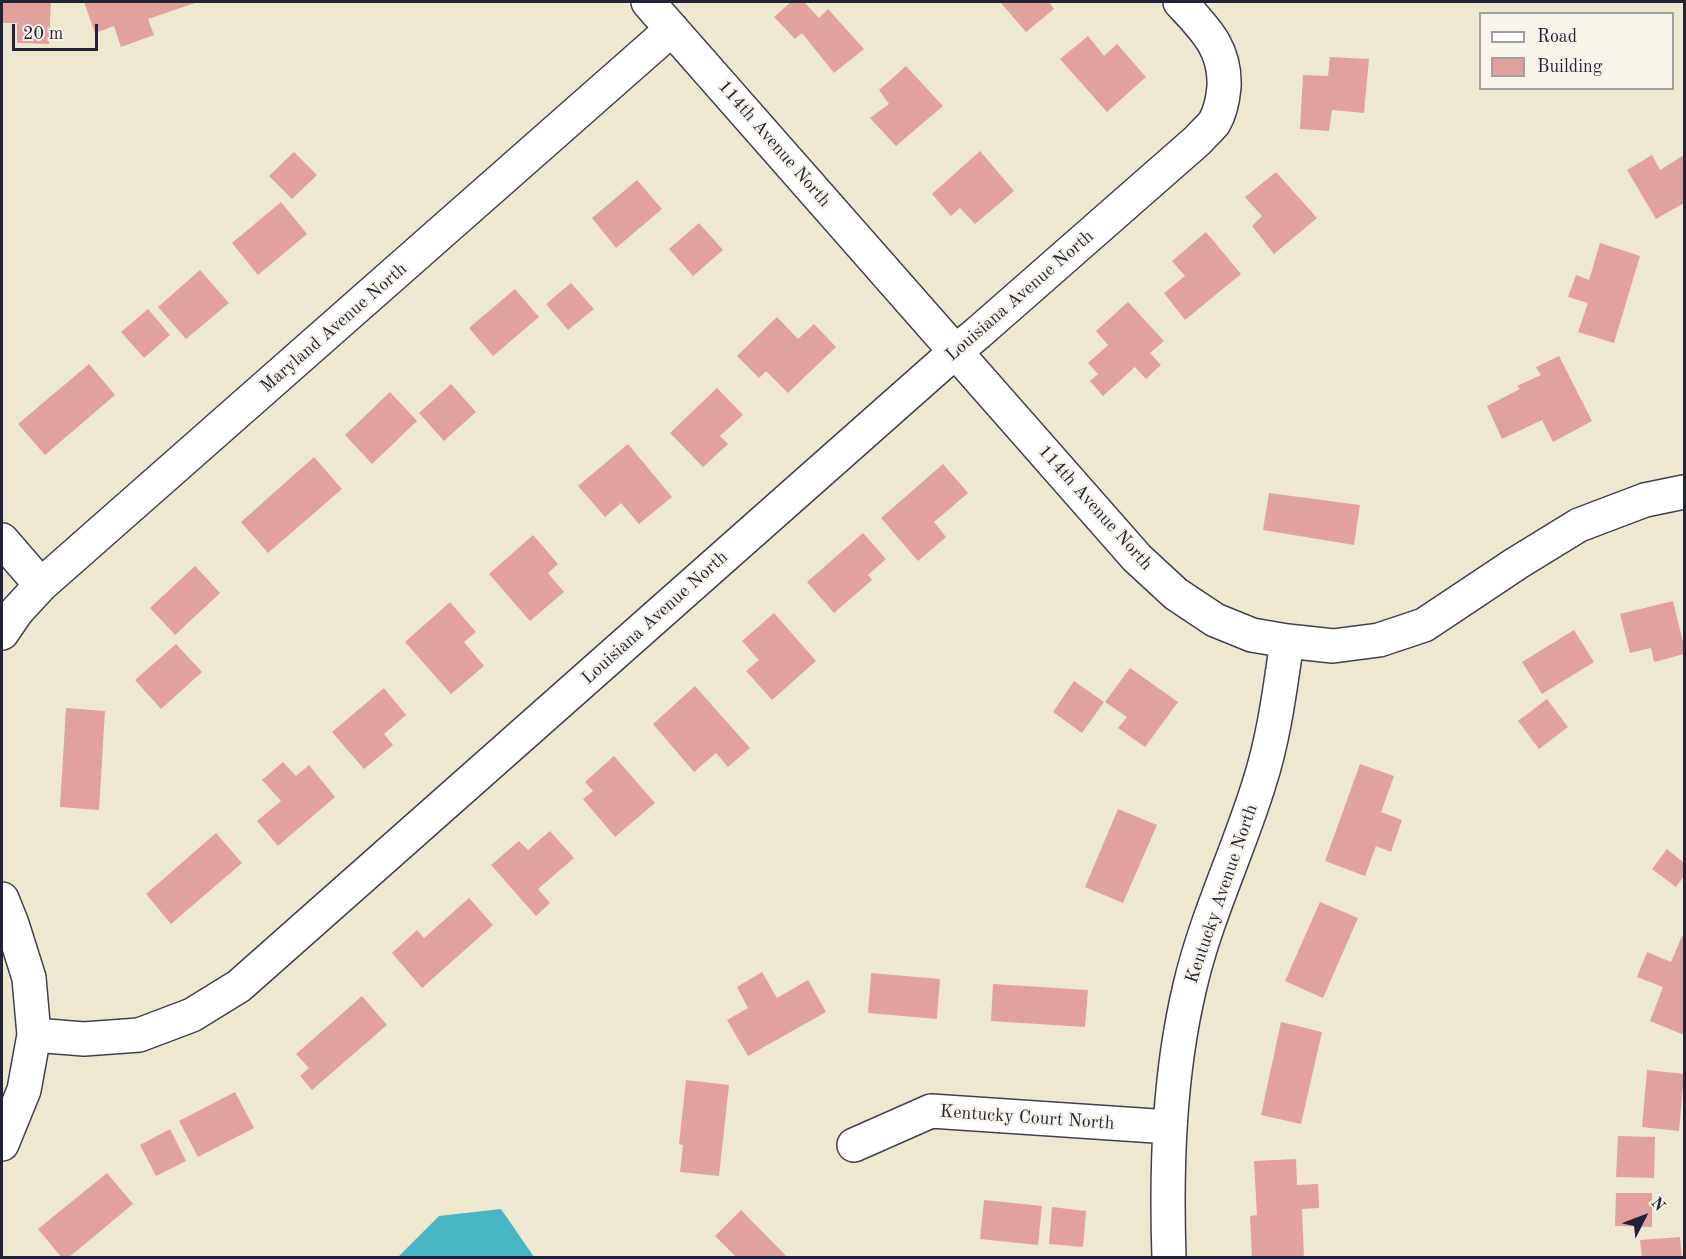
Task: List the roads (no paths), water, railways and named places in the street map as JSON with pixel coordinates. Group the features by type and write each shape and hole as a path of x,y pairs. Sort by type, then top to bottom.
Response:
{"street":[{"name":"114th Avenue North","path":"648,2 1137,558 1176,594 1215,620 1252,634 1287,642 1333,646 1379,639 1424,625 1517,563 1580,525 1645,500 1684,492"},
{"name":"Louisiana Avenue North","path":"34,1035 84,1039 139,1035 192,1015 239,986 1198,140 1215,121 1223,98 1225,72 1219,51 1207,32 1180,2"},
{"name":"Maryland Avenue North","path":"2,633 17,611 41,585 672,29"},
{"path":"2,540 41,585"},
{"name":"Kentucky Avenue North","path":"1169,1257 1170,1127 1176,1064 1190,986 1214,909 1260,783 1276,717 1287,642"},
{"path":"2,899 29,978 34,1035 24,1089 2,1144"},
{"name":"Kentucky Court North","path":"854,1145 931,1111 1170,1127"}],"water":[{"path":"501,1209 534,1257 398,1257 439,1216"}]}
